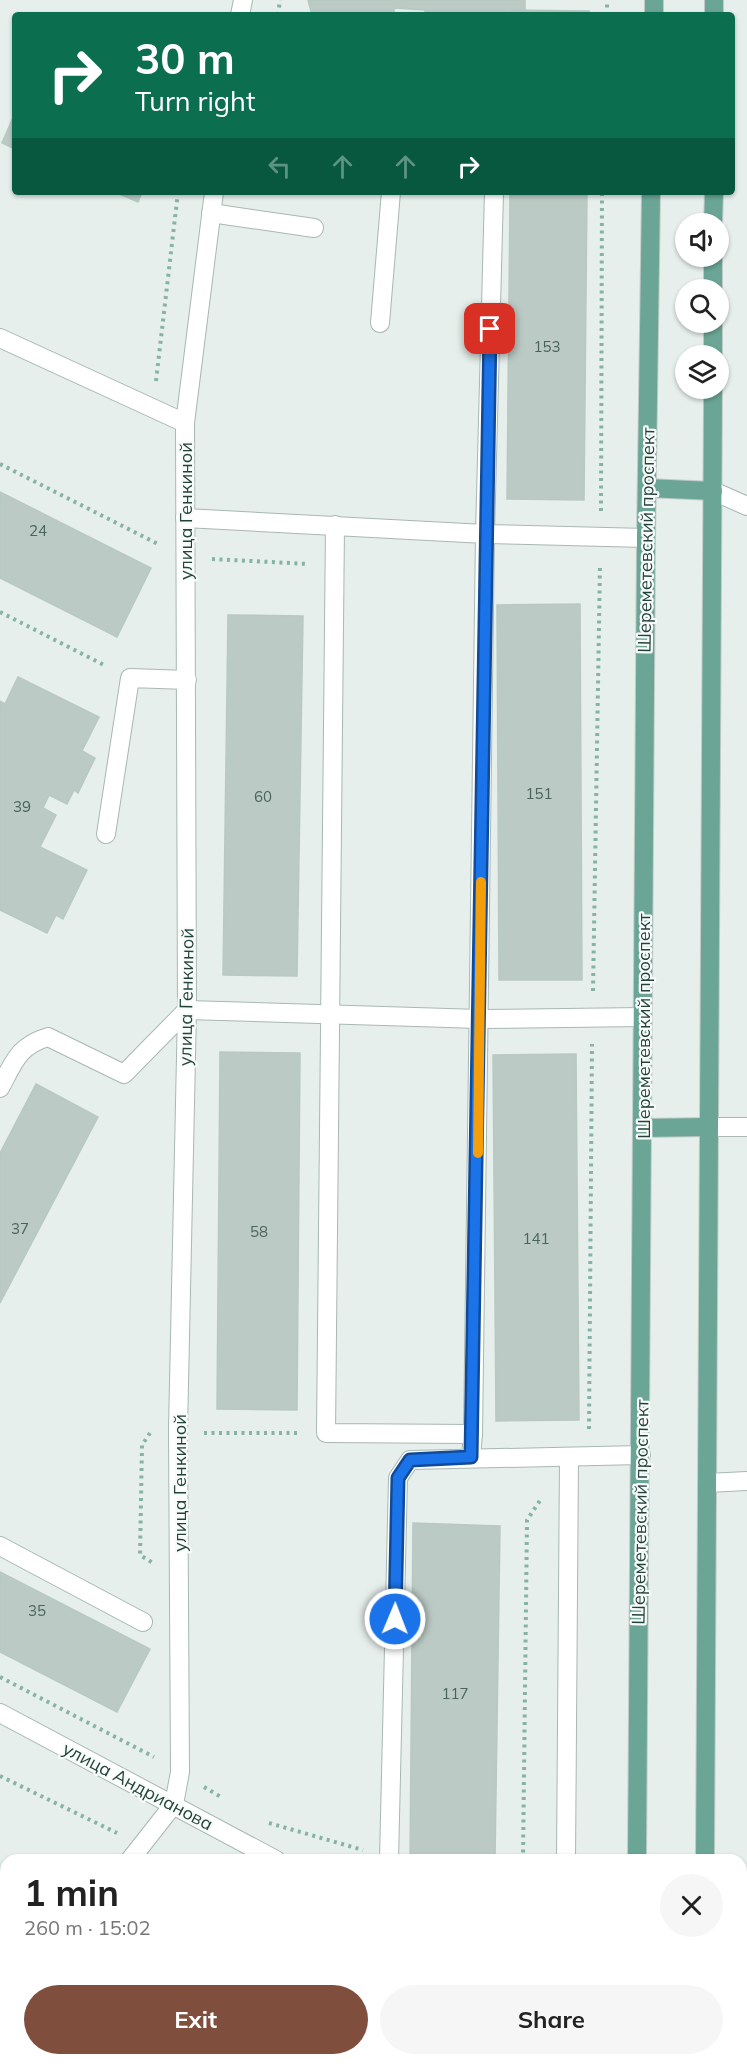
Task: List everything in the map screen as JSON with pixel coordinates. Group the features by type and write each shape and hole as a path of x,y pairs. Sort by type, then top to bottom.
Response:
{"main road":[{"name":"Шереметевский проспект","path":"637,1854 646,538 651,195"},
{"path":"714,195 714,213"},
{"path":"705,1854 713,399"},
{"path":"647,488 713,491"},
{"path":"642,1128 709,1127"}],"street":[{"name":"улица Генкиной","path":"174,1804 180,1772 178,1430 187,1010 185,423 214,195"},
{"path":"380,322 391,195"},
{"path":"471,1457 480,1019 485,534 494,195"},
{"path":"211,213 314,228"},
{"path":"0,338 185,423"},
{"path":"713,491 747,506"},
{"path":"185,518 485,534 646,538"},
{"path":"335,525 326,1433 473,1434"},
{"path":"106,834 130,678 187,680"},
{"path":"0,1088 17,1055 30,1042 48,1037 124,1074 187,1010 480,1019 642,1017"},
{"path":"709,1127 747,1127"},
{"path":"389,1854 398,1478 410,1460 641,1455"},
{"path":"566,1854 569,1457"},
{"path":"707,1483 747,1481"},
{"path":"0,1546 143,1622"},
{"name":"улица Андрианова","path":"0,1713 265,1854"},
{"path":"135,1854 174,1804"}],"path":[{"path":"156,384 178,195"},
{"path":"0,464 185,558 335,565"},
{"path":"0,612 110,668"},
{"path":"196,1433 326,1433"},
{"path":"0,1677 180,1772 228,1802"},
{"path":"0,1776 142,1846"},
{"path":"268,1823 377,1854"}],"building":[{"path":"308,0 525,0 525,10 512,10 512,12 425,12 425,10 394,8 394,12 311,12"},
{"path":"512,10 589,11 589,12 512,12"},
{"path":"12,120 12,148 2,143"},
{"path":"122,195 141,195 138,202"},
{"path":"510,195 587,195 584,500 507,499"},
{"path":"0,492 151,568 117,637 0,578"},
{"path":"580,604 582,980 499,980 497,605"},
{"path":"228,615 303,616 297,976 223,975"},
{"path":"18,677 99,717 82,751 95,758 78,793 74,790 67,804 49,795 43,808 56,815 40,847 87,870 63,919 56,915 47,933 0,910 0,701 5,704"},
{"path":"220,1052 300,1053 297,1410 217,1409"},
{"path":"576,1054 579,1420 496,1421 493,1055"},
{"path":"36,1084 98,1117 0,1303 0,1153"},
{"path":"413,1523 500,1526 495,1854 410,1854"},
{"path":"0,1572 150,1649 117,1712 0,1652"}],"slow traffic":[{"path":"478,1153 481,882"}],"route":[{"path":"395,1619 398,1478 410,1460 471,1457 473,1434 485,534 490,329"}]}
